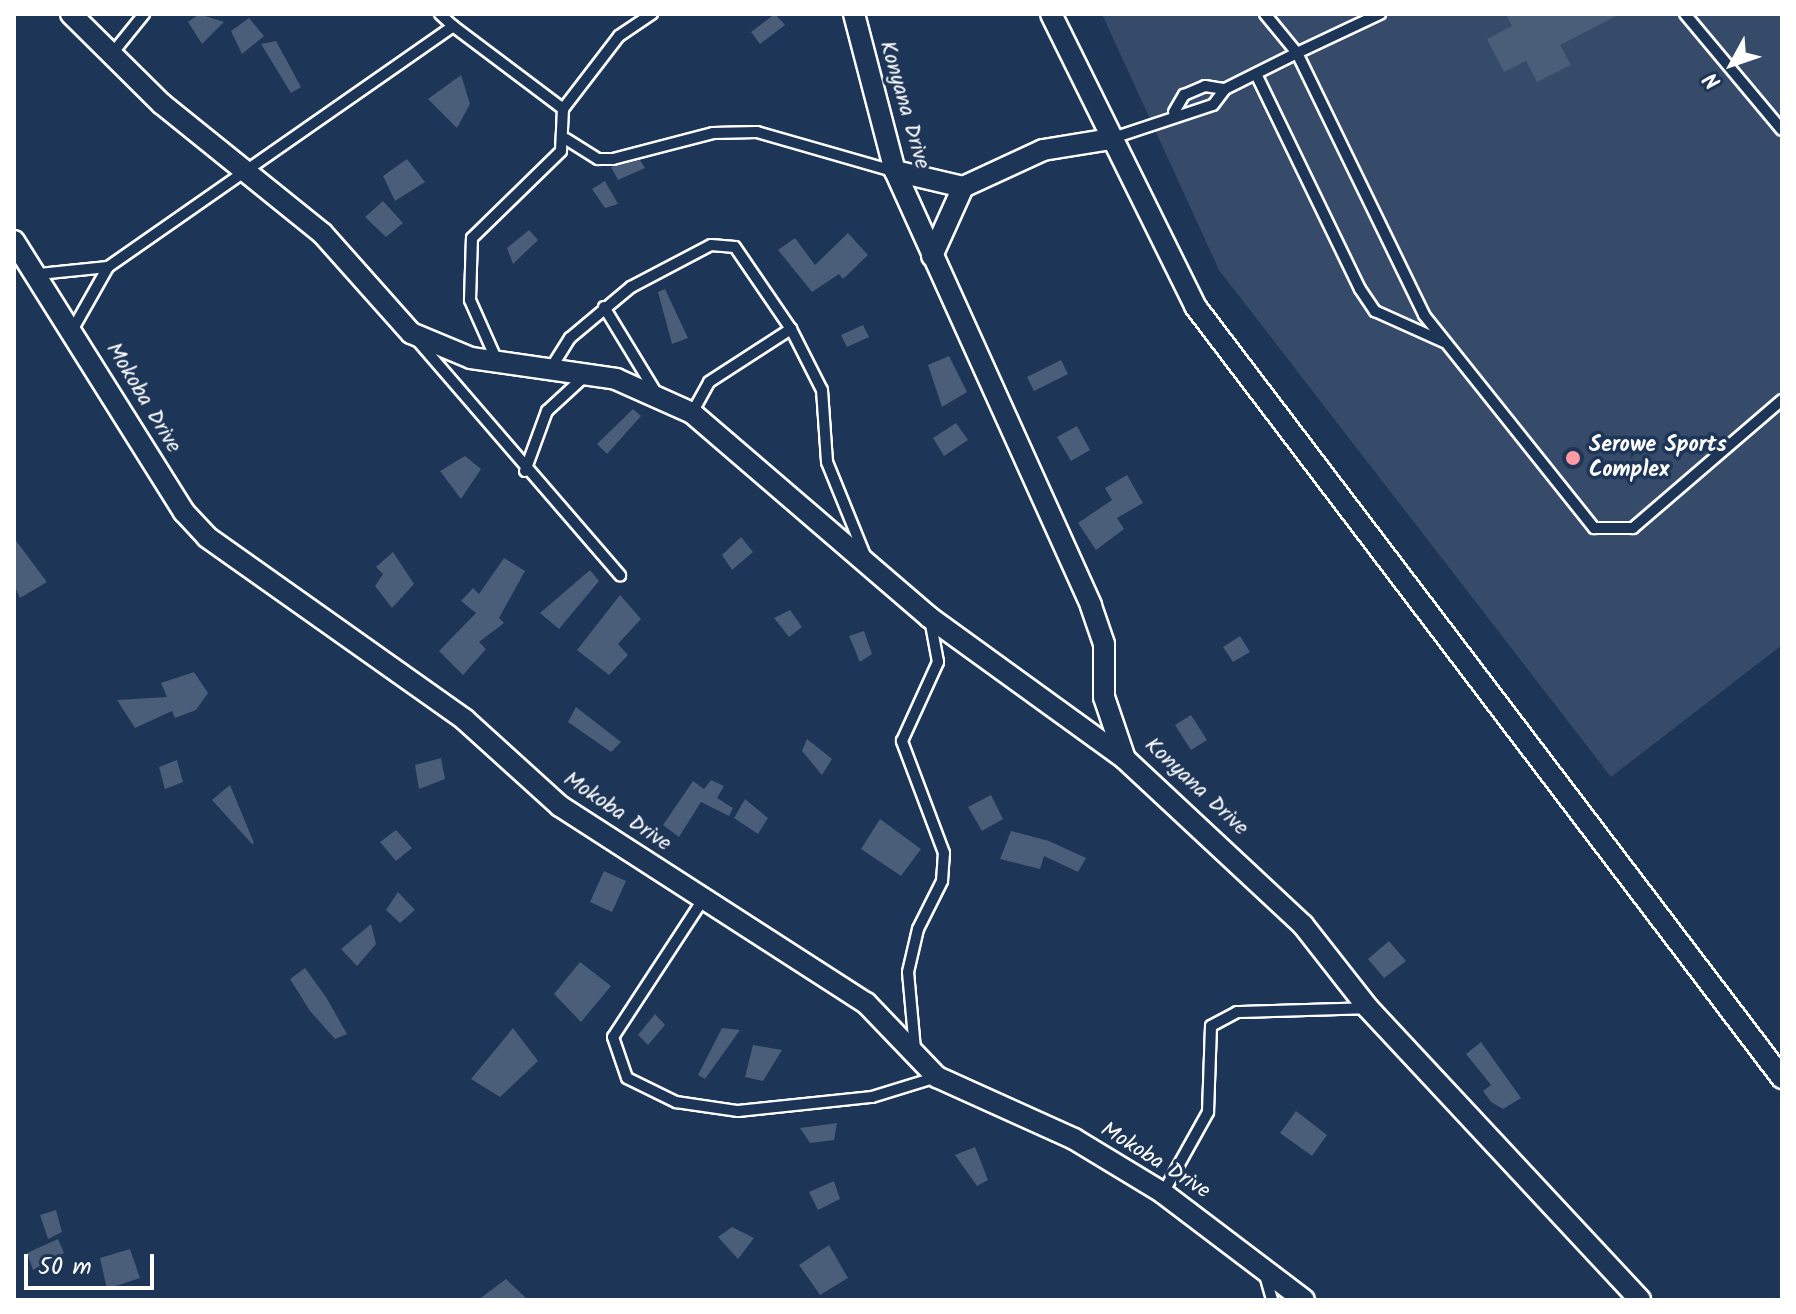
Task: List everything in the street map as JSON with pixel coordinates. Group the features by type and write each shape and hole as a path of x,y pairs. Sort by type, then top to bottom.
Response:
{"street":[{"path":"71,14 111,55 322,233 411,333 497,362 553,365 589,372 659,396 692,413 929,617 1125,759"},
{"name":"Konyana Drive","path":"854,14 895,171 1091,606 1104,644 1104,697 1125,759 1303,925 1368,1008 1640,1300"},
{"path":"1051,14 1151,228 1212,331 1782,1078"},
{"path":"895,171 963,187 1043,150 1110,139"},
{"path":"932,256 963,187"},
{"name":"Mokoba Drive","path":"14,241 74,327 184,512 207,537 465,720 560,806 705,896 866,1003 937,1077 1074,1139 1163,1193 1304,1300"}],"lane":[{"path":"111,55 144,14"},
{"path":"440,14 563,109"},
{"path":"497,362 470,300 472,238 566,139 563,109 619,36 652,14"},
{"path":"1265,14 1297,53 1424,315 1594,528 1633,528 1782,400"},
{"path":"1110,139 1174,112 1213,105 1225,89 1380,14"},
{"path":"1685,14 1782,130"},
{"path":"74,327 108,267 251,171 453,26"},
{"path":"1256,74 1375,311 1445,343"},
{"path":"1174,112 1184,95 1205,86 1225,89"},
{"path":"566,139 598,159 613,159 713,133 757,132 895,171"},
{"path":"553,365 604,307 725,243 735,247 791,329 822,390 827,462 870,567"},
{"path":"39,274 108,267"},
{"path":"604,307 659,396"},
{"path":"692,413 709,382 791,329"},
{"path":"411,333 525,471 620,575"},
{"path":"525,471 547,411 589,372"},
{"path":"916,1056 908,972 918,929 942,881 944,853 902,741 938,662 929,617"},
{"path":"705,896 613,1037 627,1078 676,1102 738,1111 872,1097 937,1077"},
{"path":"1163,1193 1208,1112 1211,1026 1237,1012 1368,1008"},
{"path":"1262,1266 1272,1300"}],"shaded area":[{"name":"Serowe Sports Complex","path":"1102,14 1782,14 1782,645 1611,777 1219,270"}],"building":[{"path":"199,14 224,22 202,44 188,22"},
{"path":"775,14 785,25 760,44 751,32"},
{"path":"1506,14 1620,14 1560,45 1571,65 1537,82 1526,61 1504,72 1487,39 1512,26"},
{"path":"249,18 264,36 242,54 231,31"},
{"path":"276,41 301,87 291,93 261,44"},
{"path":"461,75 470,104 457,128 428,99"},
{"path":"407,159 425,182 395,201 383,176"},
{"path":"640,160 645,168 618,180 611,167"},
{"path":"605,181 618,204 605,208 592,189"},
{"path":"383,201 403,223 386,237 365,217"},
{"path":"529,230 538,240 513,264 507,248"},
{"path":"848,233 868,255 843,279 839,274 812,292 778,250 795,238 815,265"},
{"path":"665,289 688,338 672,344 658,292"},
{"path":"863,325 869,337 847,347 841,335"},
{"path":"949,356 967,392 942,407 928,365"},
{"path":"1061,360 1068,374 1034,391 1027,377"},
{"path":"633,409 641,416 607,454 597,444"},
{"path":"956,423 968,440 944,456 933,438"},
{"path":"1077,426 1090,450 1071,461 1057,437"},
{"path":"465,456 481,469 461,499 440,471"},
{"path":"1127,475 1143,503 1117,518 1124,529 1096,550 1078,523 1112,500 1105,488"},
{"path":"741,537 753,552 732,570 722,555"},
{"path":"14,538 47,582 20,598 14,585"},
{"path":"393,552 414,584 392,608 375,586 383,574 376,567"},
{"path":"504,558 525,571 499,618 504,623 479,642 486,649 463,675 439,651 476,613 461,601 473,588 479,594"},
{"path":"590,570 599,581 559,629 540,613"},
{"path":"620,595 641,619 618,644 628,655 609,675 577,650"},
{"path":"790,610 802,627 789,637 774,618"},
{"path":"864,631 872,654 860,662 849,636"},
{"path":"1240,636 1250,652 1233,662 1223,647"},
{"path":"194,672 208,693 196,710 175,718 172,711 135,728 117,700 167,697 161,683"},
{"path":"576,707 621,742 611,752 568,722"},
{"path":"1191,715 1207,740 1191,750 1175,725"},
{"path":"807,739 832,759 822,775 802,751"},
{"path":"441,758 445,779 419,789 415,765"},
{"path":"177,760 183,782 165,789 159,767"},
{"path":"711,780 724,786 717,798 733,808 729,816 701,802 679,837 663,825 693,781 704,789"},
{"path":"230,785 254,843 252,844 212,800"},
{"path":"991,795 1003,819 982,831 968,807"},
{"path":"745,799 768,818 758,834 734,818"},
{"path":"880,819 921,849 901,876 861,849"},
{"path":"396,830 412,848 396,861 380,842"},
{"path":"1011,831 1049,841 1086,858 1078,872 1044,856 1040,869 1000,859"},
{"path":"604,871 626,881 612,912 590,902"},
{"path":"398,892 415,910 400,923 386,910"},
{"path":"371,924 376,944 357,966 341,949"},
{"path":"1389,941 1406,961 1384,978 1368,959"},
{"path":"580,962 611,986 581,1022 554,994"},
{"path":"305,968 347,1034 335,1039 310,1011 290,979"},
{"path":"655,1014 665,1025 648,1045 638,1035"},
{"path":"513,1028 538,1061 500,1097 471,1079"},
{"path":"722,1028 740,1030 705,1079 698,1075"},
{"path":"1481,1042 1521,1098 1503,1109 1491,1102 1483,1091 1491,1085 1466,1054"},
{"path":"753,1045 782,1050 763,1081 745,1077"},
{"path":"1296,1111 1327,1135 1312,1156 1280,1133"},
{"path":"837,1123 834,1140 810,1143 800,1128"},
{"path":"975,1147 988,1180 977,1186 955,1155"},
{"path":"834,1181 840,1199 818,1210 809,1192"},
{"path":"56,1210 62,1232 48,1239 40,1215"},
{"path":"732,1227 754,1238 738,1259 718,1237"},
{"path":"58,1239 64,1253 33,1270 27,1253"},
{"path":"829,1245 848,1278 820,1295 799,1265"},
{"path":"130,1249 140,1278 107,1289 100,1258"},
{"path":"506,1279 528,1300 478,1300"}],"place":[{"name":"Serowe Sports Complex","path":"1573,458"}]}
